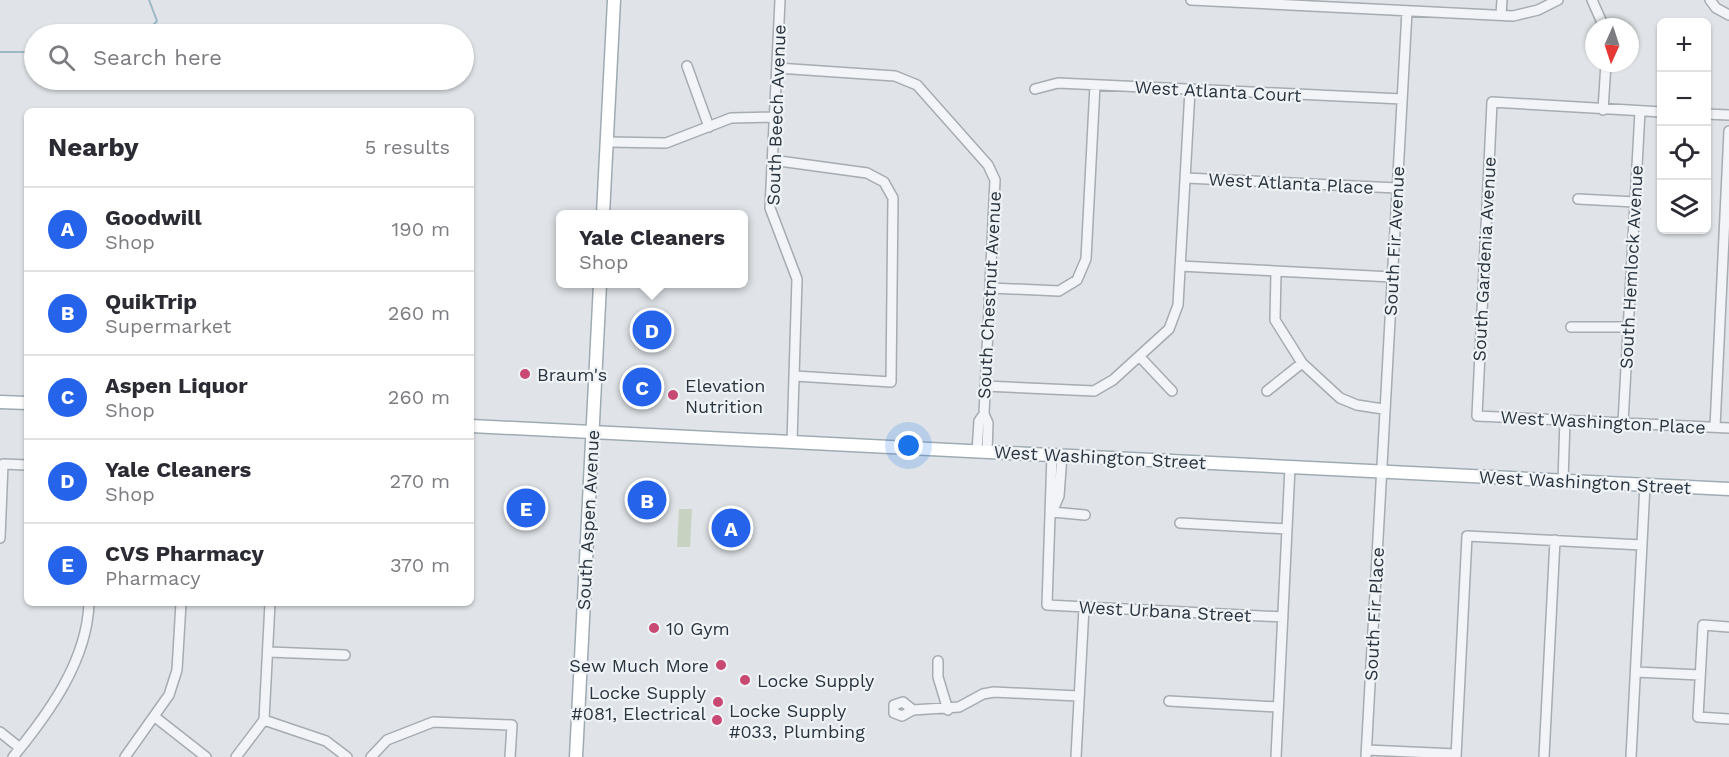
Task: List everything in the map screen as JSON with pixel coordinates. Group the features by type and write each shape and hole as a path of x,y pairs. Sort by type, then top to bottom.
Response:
{"main road":[{"path":"603,210 614,0"},
{"name":"South Aspen Avenue","path":"576,757 600,288"},
{"path":"0,402 24,403"},
{"name":"West Washington Street","path":"474,426 1729,489"}],"street":[{"name":"South Beech Avenue","path":"780,0 770,208 797,279 792,441"},
{"path":"1191,0 1501,15 1530,12 1558,0"},
{"path":"1501,15 1502,0"},
{"path":"1592,0 1600,18"},
{"path":"1710,0 1716,8 1729,15"},
{"name":"South Fir Avenue","path":"1380,471 1407,11"},
{"path":"687,66 709,127"},
{"name":"South Chestnut Avenue","path":"777,68 895,76 917,85 988,165 995,180 984,414 988,423 982,451"},
{"path":"1605,72 1603,110 1657,112"},
{"name":"West Atlanta Court","path":"1035,89 1058,83 1402,99"},
{"path":"991,288 1059,291 1077,280 1086,259 1095,85"},
{"path":"985,386 1094,391 1113,380 1169,329 1175,317 1180,266 1190,90"},
{"name":"South Gardenia Avenue","path":"1477,416 1492,102 1603,110"},
{"name":"South Hemlock Avenue","path":"1623,423 1640,111"},
{"path":"1711,114 1729,116"},
{"path":"607,142 666,142 731,118 774,117"},
{"path":"1715,427 1729,131"},
{"path":"772,160 867,173 884,182 893,198 891,382 795,376"},
{"name":"West Atlanta Place","path":"1186,178 1396,189"},
{"path":"1578,199 1635,202"},
{"path":"1180,266 1392,277"},
{"path":"1276,272 1275,320 1302,363 1340,399 1357,405 1383,408"},
{"path":"1571,327 1628,327"},
{"path":"1140,357 1172,391"},
{"path":"1267,391 1302,363"},
{"name":"West Washington Place","path":"1477,416 1729,428"},
{"path":"1563,481 1566,420"},
{"path":"1057,455 1059,495 1052,513 1085,515"},
{"path":"0,538 3,464 24,465"},
{"path":"1276,757 1290,467"},
{"name":"South Fir Place","path":"1366,754 1380,471"},
{"path":"1631,757 1645,485"},
{"name":"West Urbana Street","path":"1052,513 1047,605 1283,617"},
{"path":"1180,523 1287,528"},
{"path":"1366,754 1456,756 1467,536 1642,544"},
{"path":"1544,757 1555,540"},
{"path":"13,757 72,672 88,622 90,606"},
{"path":"125,757 169,695 177,670 181,606"},
{"path":"236,757 264,720 270,606"},
{"path":"1076,757 1084,607"},
{"path":"1729,627 1703,625 1698,717 1729,719"},
{"path":"269,652 345,655"},
{"path":"938,661 938,677 948,710"},
{"path":"1636,672 1700,675"},
{"path":"914,710 948,710 994,692 1078,696"},
{"path":"1169,701 1278,707"},
{"path":"155,717 206,757"},
{"path":"264,720 326,741 347,757"},
{"path":"371,757 387,740 433,722 512,724 510,757"},
{"path":"0,732 20,748"}],"green space":[{"path":"679,509 692,509 690,547 677,547"}],"waterway":[{"path":"149,0 157,21 154,24"},
{"path":"0,52 24,52"}],"place":[{"name":"Yale Cleaners","path":"652,330"},
{"name":"Braum's","path":"525,374"},
{"name":"Aspen Liquor","path":"642,387"},
{"name":"Elevation Nutrition","path":"673,395"},
{"name":"QuikTrip","path":"647,500"},
{"name":"CVS Pharmacy","path":"526,508"},
{"name":"Goodwill","path":"731,528"},
{"name":"10 Gym","path":"654,628"},
{"name":"Sew Much More","path":"721,665"},
{"name":"Locke Supply","path":"745,680"},
{"name":"Locke Supply #081, Electrical","path":"718,702"},
{"name":"Locke Supply #033, Plumbing","path":"717,720"}]}
